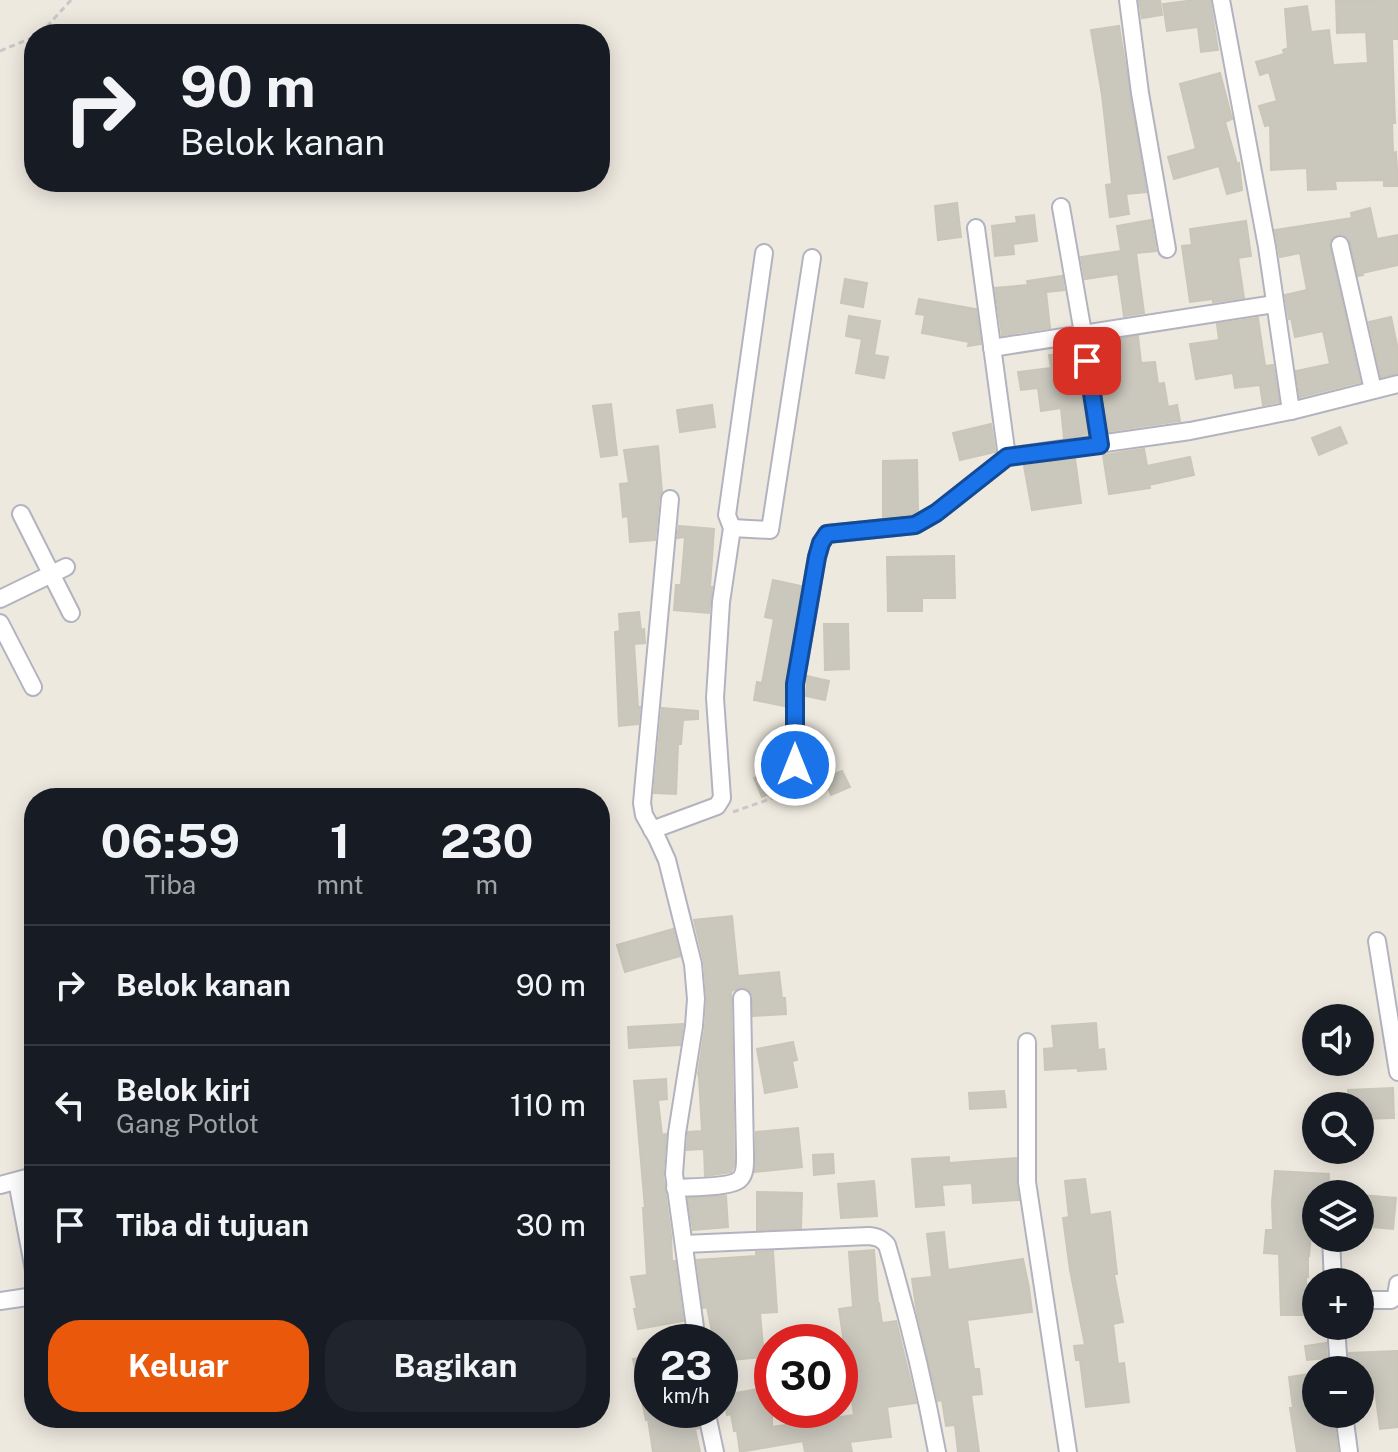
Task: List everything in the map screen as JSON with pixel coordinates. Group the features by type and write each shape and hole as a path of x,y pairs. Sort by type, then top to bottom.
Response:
{"street":[{"path":"1128,0 1140,93 1167,249"},
{"path":"1221,0 1267,247 1291,411"},
{"path":"1061,207 1100,445"},
{"path":"976,228 1007,457"},
{"path":"1340,245 1373,390"},
{"path":"652,830 717,806 722,798 715,698 721,602 732,528 727,515 764,253"},
{"path":"732,528 770,530 812,258"},
{"path":"992,348 1275,304"},
{"path":"795,765 795,684 817,557 827,534 915,525 936,513 1007,457 1190,431 1291,411 1398,384"},
{"path":"670,499 642,803 644,815 667,860 693,964 696,999 694,1026 677,1133 674,1174 695,1324"},
{"path":"21,514 58,571 71,613"},
{"path":"0,599 58,571"},
{"path":"0,623 33,687"},
{"path":"1377,941 1398,1072"},
{"path":"675,1188 727,1184 737,1182 743,1176 742,998"},
{"path":"1027,1042 1027,1182 1068,1452"},
{"path":"0,1185 24,1179"},
{"path":"684,1244 869,1236 883,1241 898,1282 921,1370 937,1452"},
{"path":"1374,1300 1391,1300 1396,1296 1398,1284"},
{"path":"0,1301 24,1297"},
{"path":"710,1428 715,1452"},
{"path":"1346,1428 1349,1452"}],"path":[{"path":"49,24 71,0"},
{"path":"0,51 24,41"}],"building":[{"path":"1139,0 1160,0 1162,15 1142,18"},
{"path":"1210,0 1218,50 1201,52 1198,27 1167,31 1163,4"},
{"path":"1398,0 1398,39 1392,39 1395,123 1392,123 1398,186 1384,186 1384,180 1335,181 1336,189 1308,190 1307,168 1271,170 1270,125 1265,126 1259,106 1277,101 1269,72 1260,75 1256,62 1284,54 1283,50 1288,48 1285,9 1307,6 1311,32 1329,30 1333,65 1368,63 1366,32 1337,33 1336,1"},
{"path":"1119,26 1146,192 1126,194 1129,214 1110,217 1106,185 1112,184 1091,30"},
{"path":"1220,73 1232,119 1225,122 1239,163 1242,190 1227,194 1219,166 1174,179 1168,157 1196,149 1180,84"},
{"path":"957,203 961,237 938,240 935,206"},
{"path":"1370,208 1377,239 1398,235 1398,265 1358,276 1349,238 1337,235 1329,243 1360,382 1300,397 1296,371 1330,364 1323,331 1295,337 1285,295 1307,290 1300,253 1280,257 1275,230 1352,218 1351,213"},
{"path":"1034,215 1037,241 1013,244 1014,254 995,256 992,226 1017,223 1016,217"},
{"path":"1151,220 1156,251 1136,253 1144,313 1124,316 1118,274 1085,279 1081,257 1121,251 1117,226"},
{"path":"1246,221 1251,256 1238,258 1244,298 1190,302 1182,246 1192,245 1190,229"},
{"path":"1062,276 1064,290 1046,292 1050,328 1002,335 995,288 1028,285 1027,281"},
{"path":"845,279 867,283 863,307 841,303"},
{"path":"919,299 976,309 981,344 968,346 969,342 922,333 925,315 916,314"},
{"path":"849,316 880,321 874,355 888,357 884,378 856,373 862,339 846,336"},
{"path":"1391,317 1398,350 1398,373 1381,377 1369,322"},
{"path":"1258,318 1265,366 1273,365 1279,402 1263,405 1260,385 1235,388 1233,373 1196,379 1190,344 1219,340 1217,324"},
{"path":"1138,336 1141,363 1155,362 1158,384 1164,383 1168,407 1177,405 1180,421 1109,431 1096,343"},
{"path":"1075,352 1087,434 1064,438 1061,408 1041,411 1038,388 1021,390 1018,372 1051,368 1049,355"},
{"path":"611,404 617,455 601,457 593,406"},
{"path":"712,405 715,427 680,432 677,410"},
{"path":"991,424 995,452 960,460 953,433"},
{"path":"1340,427 1347,443 1319,455 1312,438"},
{"path":"658,446 662,492 655,540 630,542 628,516 623,517 620,484 629,483 624,450"},
{"path":"1144,449 1147,466 1190,457 1194,475 1149,485 1150,488 1109,494 1103,455"},
{"path":"1075,458 1081,503 1032,510 1024,466"},
{"path":"917,460 918,510 912,514 883,517 883,461"},
{"path":"679,526 714,529 709,613 674,610 676,585 681,585 685,537 677,538"},
{"path":"954,556 955,598 922,598 922,611 888,611 887,557"},
{"path":"773,580 801,586 784,682 784,706 754,700 757,682 762,683 774,619 765,617"},
{"path":"639,612 645,643 634,644 640,707 638,724 619,726 615,632 620,631 619,614"},
{"path":"824,624 848,624 849,669 825,670"},
{"path":"807,676 829,681 825,700 806,696"},
{"path":"662,708 698,711 698,719 683,720 681,744 678,744 676,794 654,793"},
{"path":"781,766 789,785 762,797 754,778"},
{"path":"842,771 850,787 831,795 824,778"},
{"path":"732,916 738,976 779,972 786,1014 753,1016 751,992 743,987 731,991 734,1166 731,1172 705,1176 704,1149 687,1150 688,1132 702,1131 698,1074 707,1000 704,962 694,920"},
{"path":"673,929 680,956 625,972 617,945"},
{"path":"1096,1023 1098,1050 1104,1049 1106,1069 1045,1070 1044,1049 1054,1048 1052,1026"},
{"path":"683,1024 680,1045 629,1048 628,1027"},
{"path":"793,1042 797,1060 792,1061 797,1087 765,1093 757,1049"},
{"path":"666,1079 667,1099 658,1100 662,1135 666,1134 663,1176 672,1261 675,1261 683,1321 666,1324 637,1324 634,1309 637,1309 631,1277 647,1275 645,1208 634,1081"},
{"path":"1393,1088 1394,1118 1374,1119 1374,1092 1348,1090"},
{"path":"1004,1091 1006,1107 970,1109 969,1093"},
{"path":"798,1128 802,1167 755,1172 756,1132"},
{"path":"833,1154 834,1173 814,1175 813,1155"},
{"path":"949,1157 949,1163 1016,1158 1019,1200 973,1203 972,1183 942,1185 944,1205 916,1207 912,1159"},
{"path":"1275,1171 1329,1174 1329,1180 1302,1180 1302,1252 1309,1252 1308,1268 1302,1268 1302,1315 1281,1315 1279,1254 1264,1253 1266,1230 1273,1230"},
{"path":"1085,1179 1090,1215 1110,1212 1117,1274 1114,1274 1123,1322 1113,1324 1118,1364 1124,1363 1129,1402 1086,1407 1080,1360 1076,1360 1074,1346 1085,1345 1063,1218 1069,1217 1065,1181"},
{"path":"874,1181 877,1216 841,1218 838,1184"},
{"path":"757,1192 802,1193 801,1228 757,1230"},
{"path":"726,1196 728,1227 693,1230 688,1198"},
{"path":"1374,1196 1396,1198 1393,1229 1374,1227"},
{"path":"944,1232 948,1270 1023,1259 1029,1288 1032,1312 967,1320 974,1369 979,1369 982,1394 971,1395 979,1452 958,1452 955,1425 946,1426 942,1400 938,1401 916,1307 912,1279 932,1277 927,1234"},
{"path":"874,1250 882,1323 896,1321 916,1403 887,1407 891,1437 850,1442 852,1452 805,1452 803,1441 740,1452 737,1431 733,1428 738,1428 738,1393 754,1390 754,1428 858,1428 858,1324 841,1324 839,1309 853,1307 849,1252"},
{"path":"773,1251 777,1312 760,1313 761,1324 754,1324 754,1358 738,1359 738,1324 710,1324 707,1307 703,1308 697,1260 756,1256 756,1252"},
{"path":"1326,1343 1327,1356 1306,1356 1305,1346"},
{"path":"1398,1351 1398,1427 1380,1429 1374,1390 1374,1356 1349,1356 1349,1353"},
{"path":"1302,1375 1302,1428 1335,1428 1338,1452 1297,1452 1289,1377"},
{"path":"649,1428 699,1428 695,1429 700,1452 653,1452"}],"route":[{"path":"795,765 795,684 817,557 827,534 915,525 936,513 1007,457 1100,445 1087,361"}]}
